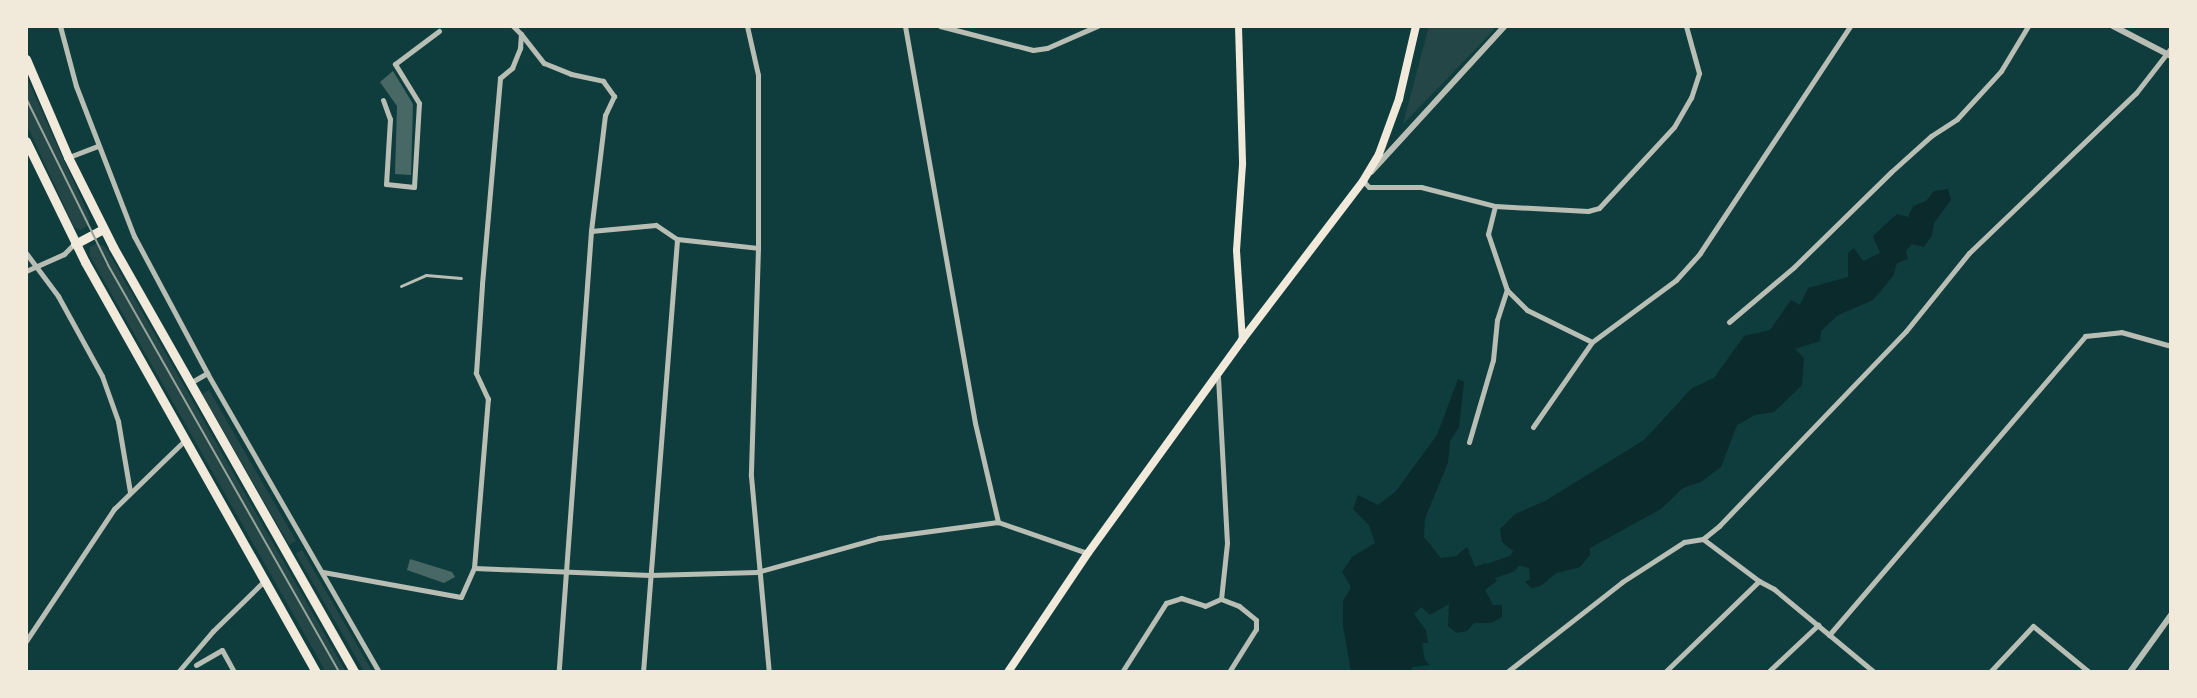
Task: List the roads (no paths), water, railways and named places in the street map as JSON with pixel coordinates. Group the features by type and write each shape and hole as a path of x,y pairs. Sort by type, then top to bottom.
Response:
{"highway":[{"path":"26,59 103,229 354,672"},
{"path":"26,141 75,244 316,672"},
{"path":"75,244 103,229"}],"main road":[{"path":"1238,26 1242,164 1236,250 1242,340"},
{"path":"1008,672 1088,553 1242,340 1363,181 1379,154 1399,99 1416,26"}],"street":[{"path":"60,26 98,146 134,236 207,373 379,672"},
{"path":"513,26 544,63 571,74 603,81 614,96 605,115 591,231 559,672"},
{"path":"747,26 758,75 758,248 751,399 757,572 769,672"},
{"path":"905,26 973,410 998,522"},
{"path":"940,26 1033,50 1047,48 1097,26"},
{"path":"1505,26 1363,181 1369,187 1421,187 1495,206 1588,211 1599,208 1674,127 1691,98 1699,73 1686,26"},
{"path":"1533,427 1592,342 1676,280 1700,253 1850,26"},
{"path":"1729,322 1794,267 1931,136 1957,119 2001,71 2028,26"},
{"path":"1507,672 1622,582 1684,542 1703,539 1906,331 1969,253 2136,93 2169,52 2113,26"},
{"path":"383,100 390,119 386,184 414,187 419,103 395,64 439,31"},
{"path":"323,572 461,597 474,568 488,399 476,373 498,94 500,78 512,68 517,58 521,34"},
{"path":"68,157 98,146"},
{"path":"1495,206 1488,234 1507,290 1527,310 1592,342"},
{"path":"591,231 656,225 677,239 758,248"},
{"path":"643,672 677,239"},
{"path":"26,271 37,268 75,244"},
{"path":"26,253 58,296 107,387 118,421 130,492"},
{"path":"1469,442 1493,360 1497,320 1507,290"},
{"path":"1829,635 2085,336 2121,332 2171,346"},
{"path":"189,383 207,373"},
{"path":"1218,376 1227,543 1221,599"},
{"path":"26,641 114,509 184,441"},
{"path":"474,568 650,575 757,572 879,538 998,522 1088,553"},
{"path":"1703,539 1818,625 1874,672"},
{"path":"178,672 213,631 265,580"},
{"path":"1665,672 1759,581"},
{"path":"1122,672 1166,603 1181,598 1205,606 1221,599 1239,606 1256,620 1256,629 1229,672"},
{"path":"2130,672 2171,615"},
{"path":"1768,672 1818,625"},
{"path":"1990,672 2033,626 2089,672"},
{"path":"196,665 222,650 234,672"}],"lane":[{"path":"401,286 426,275 461,278"}],"waterway":[{"path":"1471,578 1511,564"}],"tram line":[{"path":"26,98 108,265 339,672"}]}
